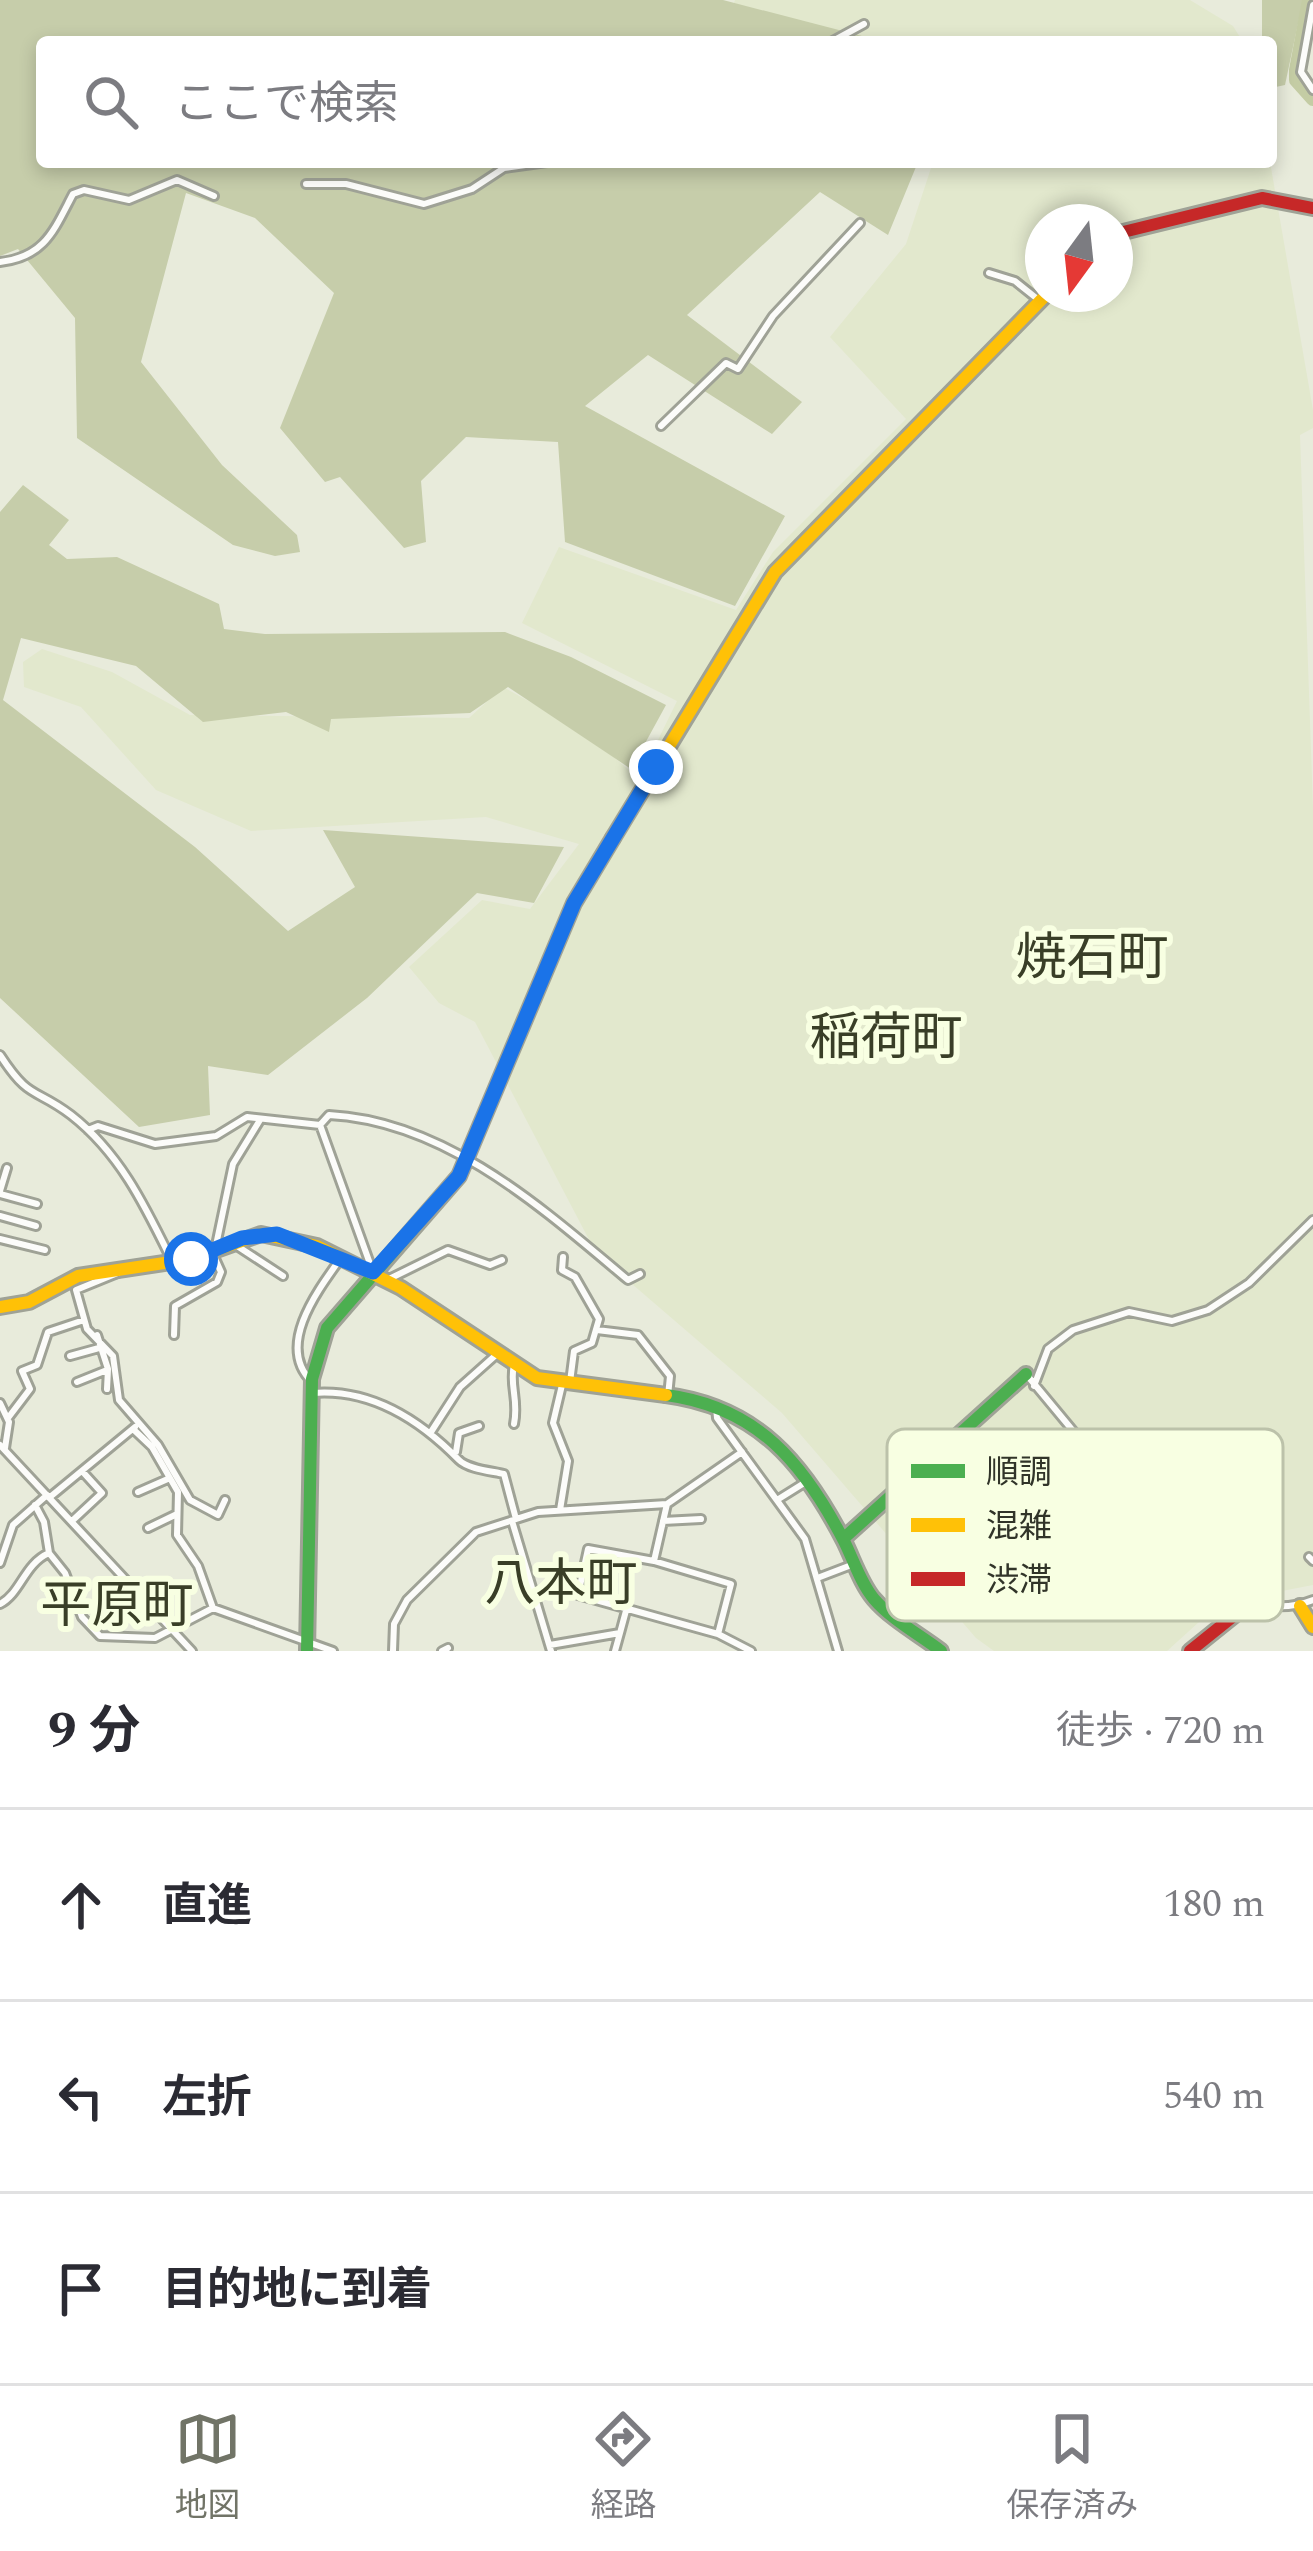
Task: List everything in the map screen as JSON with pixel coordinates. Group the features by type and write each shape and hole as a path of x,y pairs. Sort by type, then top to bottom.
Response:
{"street":[{"path":"1313,5 1300,72 1313,90"},
{"path":"842,36 864,24"},
{"path":"306,184 346,184 424,204 472,189 504,168"},
{"path":"0,262 36,252 51,240 73,194 84,190 129,200 177,180 214,196"},
{"path":"1133,230 1262,198 1313,208"},
{"path":"661,426 708,375 726,363 738,368 748,361 773,316 860,224"},
{"path":"989,273 1025,286"},
{"path":"307,1645 312,1387 327,1328 380,1276 449,1190 467,1159 574,903 775,572 1029,312"},
{"path":"0,1055 29,1095 69,1113 129,1175 173,1263"},
{"path":"320,1125 329,1115 363,1116 467,1159 560,1223 628,1280 640,1274"},
{"path":"88,1130 98,1126 154,1144 216,1136 247,1117 320,1125"},
{"path":"174,1335 175,1306 217,1282 221,1272 213,1252 233,1164 260,1120"},
{"path":"320,1125 380,1276"},
{"path":"7,1168 0,1193 37,1204"},
{"path":"0,1216 36,1226"},
{"path":"972,1429 1030,1380 1048,1349 1073,1330 1130,1312 1172,1321 1208,1310 1249,1283 1313,1220"},
{"path":"0,1307 29,1302 78,1276 173,1263 231,1242 277,1234 342,1256 514,1364 566,1385 715,1403 767,1433 811,1479 854,1564 887,1612"},
{"path":"0,1239 45,1250"},
{"path":"231,1242 283,1276"},
{"path":"380,1276 448,1250 490,1265 502,1260"},
{"path":"312,1387 299,1363 300,1335 311,1295 342,1256"},
{"path":"560,1510 568,1461 553,1423 574,1351 592,1342 599,1319 575,1277 562,1270 563,1256"},
{"path":"127,1269 76,1290 83,1320 113,1356 114,1389 178,1492 177,1535 199,1566 213,1608"},
{"path":"83,1320 47,1332 37,1365 22,1371 30,1389 8,1418 3,1447 192,1651"},
{"path":"596,1330 638,1336 670,1376 668,1396"},
{"path":"97,1335 108,1369 107,1389"},
{"path":"70,1356 100,1348"},
{"path":"430,1432 460,1387 496,1354"},
{"path":"514,1364 511,1379 519,1396 514,1424"},
{"path":"76,1382 108,1369"},
{"path":"1030,1380 1071,1429"},
{"path":"312,1387 358,1393 430,1432 470,1466 504,1474 551,1648 620,1633"},
{"path":"0,1403 8,1418"},
{"path":"715,1403 717,1418 805,1539 820,1576 838,1651"},
{"path":"456,1453 459,1433 479,1426"},
{"path":"0,1563 13,1525 135,1427"},
{"path":"135,1427 158,1445 190,1500 218,1514 225,1500"},
{"path":"392,1651 394,1624 407,1600 476,1532 560,1510 667,1504 742,1452"},
{"path":"72,1521 102,1493 82,1471"},
{"path":"138,1492 170,1478"},
{"path":"777,1501 811,1479"},
{"path":"842,1539 887,1501"},
{"path":"654,1561 667,1504"},
{"path":"35,1505 44,1522 49,1553 65,1573 91,1630 113,1640 146,1640 213,1608 333,1651"},
{"path":"148,1528 178,1514"},
{"path":"663,1521 701,1519"},
{"path":"720,1651 721,1635 731,1584 654,1561 588,1549 578,1595 721,1635 751,1651"},
{"path":"0,1604 8,1600 31,1564 49,1553"},
{"path":"820,1576 854,1564"},
{"path":"1306,1603 1313,1627"},
{"path":"615,1651 627,1607"},
{"path":"899,1621 941,1651"},
{"path":"1190,1651 1227,1621"}],"shaded area":[{"path":"0,0 723,0 862,36 36,36 36,168 916,168 888,235 820,192 687,315 802,402 772,434 648,355 585,406 785,516 735,606 565,542 558,442 466,437 421,481 426,542 404,548 340,477 325,482 280,428 334,293 255,218 186,193 141,362 222,465 297,535 300,552 275,556 233,545 77,438 75,318 18,249 0,256"},
{"path":"735,0 1190,0 1233,26 1239,36 831,36 730,13"},
{"path":"1262,0 1303,0 1285,85 1277,87 1277,36 1262,36"},
{"path":"931,168 1271,168 1313,410 1313,428 1300,435 1313,808 1313,1585 1283,1591 1283,1429 887,1429 887,1535 782,1413 596,1253 475,1022 439,1003 409,967 482,900 530,909 579,844 486,817 251,831 156,790 81,707 24,687 23,662 42,649 112,672 190,715 469,718 503,687 585,732 639,779 677,701 522,623 559,547 736,610 773,552 906,419 830,337 906,244"},
{"path":"23,485 69,520 49,545 67,559 117,557 219,604 224,629 265,634 505,632 571,657 666,705 631,769 508,687 470,713 331,719 329,732 286,712 203,722 136,666 21,638 3,700 195,847 288,931 355,887 323,830 564,847 534,903 477,893 367,998 268,1075 208,1066 210,1115 139,1127 0,998 0,512"},
{"path":"961,1621 1200,1621 1167,1651 994,1651"}],"waterway":[{"path":"1309,0 1296,80 1313,99"}],"traffic: fast":[{"path":"307,1651 312,1379 327,1328 459,1176 574,903 613,838"},
{"path":"965,1429 1026,1374"},
{"path":"666,1395 727,1412 774,1444 812,1487 861,1579 887,1611"},
{"path":"843,1539 887,1499"},
{"path":"898,1621 941,1651"}],"traffic: slow":[{"path":"613,838 775,572 1029,312"},
{"path":"0,1307 29,1302 78,1276 191,1259 261,1234 317,1246 401,1288 537,1378 666,1395"},
{"path":"1300,1606 1313,1627"}],"traffic: jam":[{"path":"1133,230 1262,198 1313,208"},
{"path":"1190,1651 1227,1621"}],"district":[{"name":"焼石町","path":"1092,959"},
{"name":"稲荷町","path":"886,1039"},
{"name":"八本町","path":"561,1585"},
{"name":"平原町","path":"117,1607"}],"route":[{"path":"191,1259 242,1238 277,1234 373,1272 459,1176 574,903 656,767"}]}
